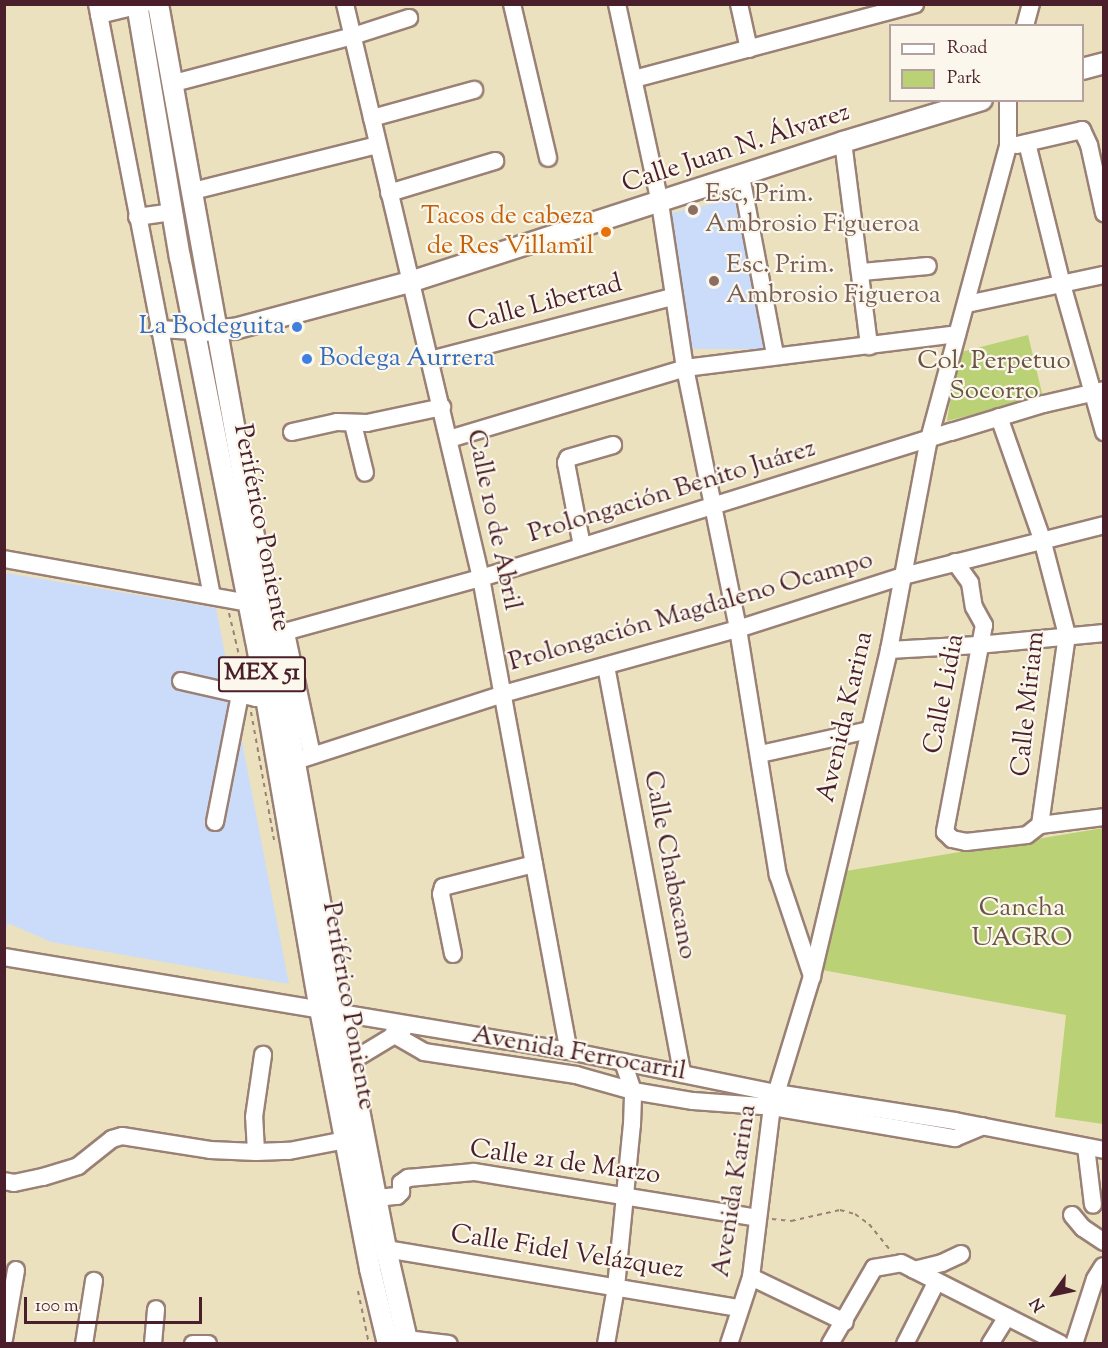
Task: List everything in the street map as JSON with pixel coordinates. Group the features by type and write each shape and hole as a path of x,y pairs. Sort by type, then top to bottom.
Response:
{"main road":[{"name":"Periférico Poniente","path":"158,4 193,191 258,602"},
{"name":"Periférico Poniente","path":"140,5 172,212 195,332 258,602 272,636 260,697 370,1269 401,1342"},
{"path":"1084,69 1104,63"},
{"name":"Calle Juan N. Álvarez","path":"195,332 216,331 410,282 843,142 975,102"},
{"name":"Periférico Poniente","path":"260,697 304,758 340,1011 387,1249 401,1342"}],"street":[{"name":"Calle 10 de Abril","path":"345,4 481,578 568,1051"},
{"path":"512,4 548,158"},
{"path":"617,4 660,203 672,297 738,629 778,874 812,976"},
{"path":"740,4 749,48"},
{"path":"634,79 915,4"},
{"path":"1026,24 1031,4"},
{"path":"140,5 98,10 158,329 219,597"},
{"path":"174,83 353,36 409,18"},
{"path":"372,118 474,90"},
{"name":"Avenida Karina","path":"734,1342 739,1308 751,1277 770,1102 812,976 889,650 929,439 1008,147 1008,102"},
{"path":"1008,147 1082,130 1089,144 1104,213"},
{"path":"843,142 869,346"},
{"path":"1027,143 1062,284 1098,392 1104,432"},
{"path":"193,191 378,145"},
{"path":"389,193 495,161"},
{"path":"741,176 775,355"},
{"path":"137,217 172,212"},
{"path":"861,272 928,266"},
{"path":"967,304 1104,275"},
{"name":"Calle Libertad","path":"430,360 672,297"},
{"name":"Calle Juan N. Álvarez","path":"158,329 195,332"},
{"path":"449,439 685,368 957,333"},
{"name":"Prolongación Benito Juárez","path":"272,636 481,578 999,417 1098,392"},
{"path":"292,432 337,422 353,424 442,407"},
{"name":"Calle Miriam","path":"999,417 1042,539 1067,635 1041,825"},
{"path":"353,424 365,473"},
{"path":"582,546 566,463 568,458 613,445"},
{"name":"Prolongación Magdaleno Ocampo","path":"304,758 503,694 738,629 903,576 1104,525"},
{"path":"4,559 258,602"},
{"name":"Calle Lidia","path":"955,562 970,583 974,607 984,625 978,645 945,832 952,839 966,842 1027,835 1041,825"},
{"path":"889,650 978,645 1104,633"},
{"path":"272,636 304,758"},
{"name":"Calle Chabacano","path":"606,666 682,1074"},
{"path":"181,681 260,697 215,822"},
{"path":"760,754 869,730"},
{"path":"1041,825 1104,817"},
{"path":"453,954 441,894 443,887 534,864"},
{"path":"4,957 340,1011 568,1051 723,1082 770,1102 982,1126 1098,1150 1092,1204"},
{"path":"350,1062 393,1034 419,1025"},
{"name":"Avenida Ferrocarril","path":"393,1034 424,1052 576,1075 633,1091 718,1104 770,1102"},
{"path":"256,1152 255,1117 263,1055"},
{"path":"606,1344 616,1287 633,1125 633,1091 623,1062"},
{"path":"4,1181 14,1183 78,1166 112,1139 122,1136 210,1150 256,1152 289,1151 345,1140"},
{"name":"Calle 21 de Marzo","path":"377,1198 397,1196 401,1192 401,1183 408,1178 474,1172 757,1218"},
{"path":"1072,1215 1083,1228 1104,1242"},
{"name":"Calle Fidel Velázquez","path":"387,1249 739,1308"},
{"path":"830,1344 845,1322 874,1268 942,1263 961,1254"},
{"path":"1074,1344 1095,1279 1102,1266"},
{"path":"908,1267 1061,1344"},
{"path":"4,1339 16,1270"},
{"path":"751,1277 845,1322"},
{"path":"84,1344 94,1281"},
{"path":"905,1344 936,1282"},
{"path":"153,1344 156,1309"},
{"path":"990,1344 1007,1317"},
{"path":"194,1344 198,1341 208,1344"},
{"path":"401,1342 449,1344"}],"path":[{"path":"219,597 260,697 275,848"},
{"path":"757,1218 791,1221 840,1210 855,1214 869,1224 908,1267"},
{"path":"358,1291 369,1344"}],"shaded area":[{"name":"Esc. Prim. Ambrosio Figueroa","path":"734,199 768,349 684,349 667,214"},
{"path":"5,573 216,608 289,984 51,942 8,923 5,934"}],"green space":[{"name":"Col. Perpetuo Socorro","path":"1028,335 1043,397 947,421 957,353"},
{"name":"Cancha UAGRO","path":"1103,828 1103,1124 1055,1117 1066,1015 817,969 840,872"}],"place":[{"name":"Esc, Prim. Ambrosio Figueroa","path":"693,210"},
{"name":"Tacos de cabeza de Res Villamil","path":"606,232"},
{"name":"Esc. Prim. Ambrosio Figueroa","path":"714,281"},
{"name":"La Bodeguita","path":"297,327"},
{"name":"Bodega Aurrera","path":"307,359"}]}
